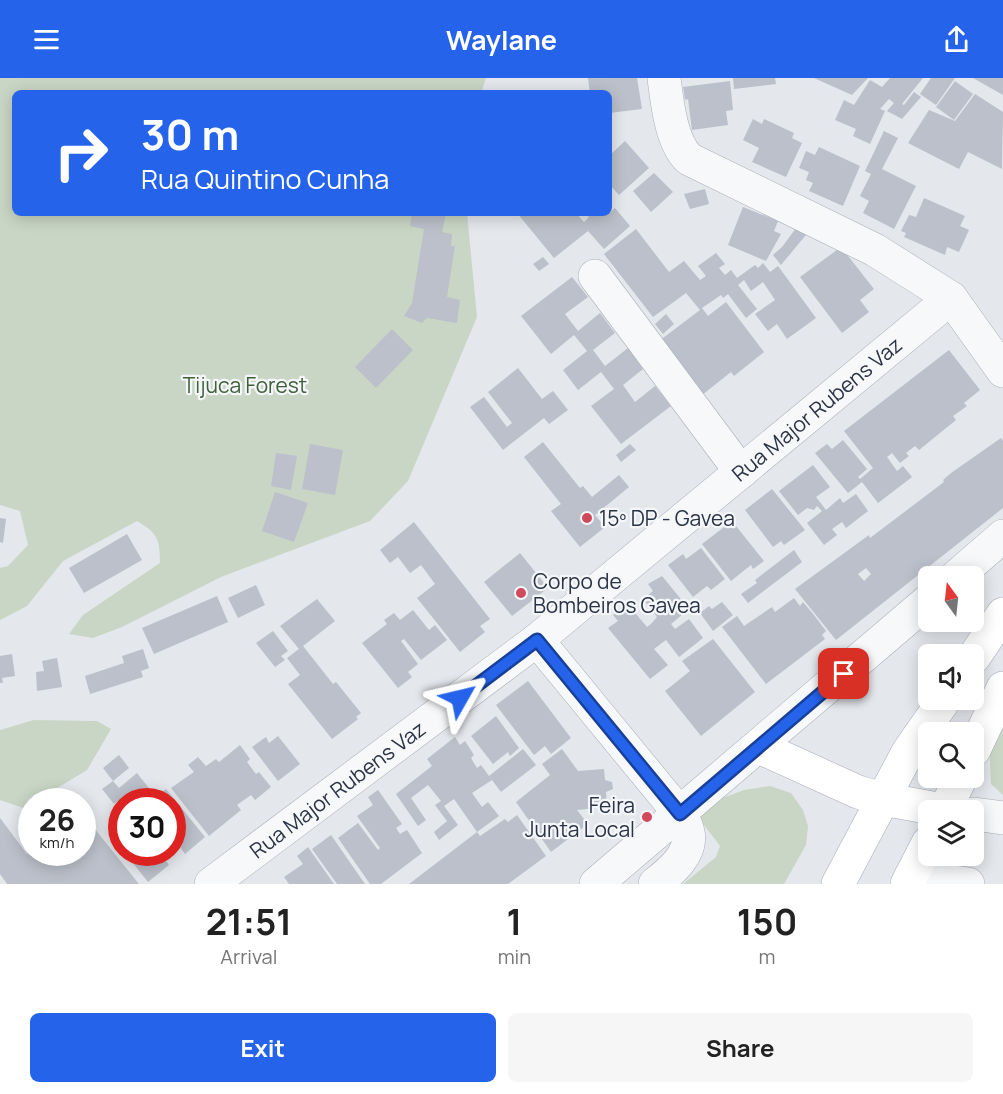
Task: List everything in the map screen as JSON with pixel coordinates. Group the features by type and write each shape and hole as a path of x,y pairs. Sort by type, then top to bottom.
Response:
{"main road":[{"path":"983,644 1003,615"},
{"path":"984,729 1003,688"},
{"path":"838,884 908,752 937,710"},
{"path":"759,747 845,786 883,799 918,805"},
{"path":"909,880 918,862"}],"street":[{"path":"664,78 677,139 682,152 689,159 875,250 951,298 1003,371"},
{"path":"595,276 741,472"},
{"name":"Rua Major Rubens Vaz","path":"212,884 537,640 951,298"},
{"path":"968,566 1003,536"},
{"path":"596,884 918,610"},
{"path":"537,640 680,814 688,831 689,844 680,860 655,884"},
{"path":"984,815 1003,818"},
{"path":"909,880 968,884"}],"green space":[{"name":"Tijuca Forest","path":"0,78 486,78 482,90 12,90 12,216 467,216 477,317 408,481 370,521 221,577 122,627 93,638 69,634 83,615 160,563 158,542 149,529 137,521 63,561 27,606 0,620 0,568 8,566 28,545 20,511 0,505"},
{"path":"1003,710 1003,795 991,784 989,739"},
{"path":"34,720 97,721 111,729 87,770 57,788 18,788 18,806 0,800 0,730"},
{"path":"770,786 791,793 803,810 808,826 806,845 784,884 683,884 716,857 720,846 698,817 712,802 744,790"}],"building":[{"path":"588,78 637,78 642,109 612,113 612,90 590,90"},
{"path":"733,78 775,78 776,84 734,89"},
{"path":"814,78 868,78 852,95"},
{"path":"890,78 923,78 902,104 904,105 914,92 921,97 902,119 887,111 894,103 889,99 880,109 885,111 870,144 853,136 856,129 835,120 844,100 854,105 870,80 882,87"},
{"path":"931,78 955,78 936,105 920,94"},
{"path":"973,78 1003,78 1003,95"},
{"path":"730,81 733,110 726,111 728,125 692,130 688,99 685,100 683,87"},
{"path":"955,81 973,94 954,120 936,107"},
{"path":"975,94 1003,112 1002,169 968,152 959,169 908,143 929,110 955,121"},
{"path":"753,119 762,124 764,119 794,133 792,138 802,143 786,177 752,162 759,148 743,140"},
{"path":"884,131 898,138 882,169 916,186 894,229 863,213 869,201 860,196 871,174 865,171"},
{"path":"625,141 649,168 619,195 612,187 612,153"},
{"path":"819,147 860,166 843,206 809,191 813,183 806,180 809,172 799,168 806,151 815,155"},
{"path":"654,173 673,192 651,212 633,191"},
{"path":"705,189 709,204 690,209 684,194"},
{"path":"924,198 965,216 960,226 969,230 959,252 947,247 945,255 904,237 906,233 901,231 909,215 916,217"},
{"path":"743,207 778,221 774,231 781,234 766,261 728,245"},
{"path":"615,208 630,226 604,249 588,231 554,258 519,216 579,216 584,222 588,216 612,216 612,210"},
{"path":"412,216 445,216 442,232 452,234 451,246 455,246 447,297 460,300 457,323 427,318 422,323 404,316 412,303 424,229 410,226"},
{"path":"799,224 810,230 781,265 773,255"},
{"path":"636,229 669,272 684,261 700,280 706,276 698,266 716,253 725,264 719,268 725,275 731,270 737,278 755,265 758,268 763,263 770,272 778,266 816,318 787,339 777,324 768,331 755,314 775,300 763,282 751,291 744,280 738,285 757,309 746,318 728,294 723,298 721,295 702,308 708,316 726,302 764,352 734,376 731,372 697,399 655,344 700,310 686,293 653,317 604,254"},
{"path":"841,247 874,289 860,300 869,312 842,333 800,277"},
{"path":"543,257 549,264 539,271 533,264"},
{"path":"572,277 588,297 565,314 578,331 600,313 615,333 593,350 605,366 628,348 643,369 623,385 635,402 655,386 671,406 621,444 591,406 614,389 601,372 578,390 563,370 587,351 574,335 551,354 521,316"},
{"path":"666,314 674,324 663,334 655,324"},
{"path":"392,329 413,350 376,388 355,367"},
{"path":"949,350 980,390 964,403 967,406 953,416 956,420 919,450 915,446 906,453 909,456 900,463 892,453 887,457 897,471 903,466 912,477 878,503 862,482 848,493 815,453 827,444 832,449 843,440 867,469 858,477 860,479 873,468 844,431"},
{"path":"518,368 542,399 553,391 568,410 549,424 544,418 503,450 470,407 484,397 507,427 512,423 488,392"},
{"path":"1001,438 1003,441 1003,508 930,566 918,566 918,575 836,640 795,589 869,535 870,538 944,482 943,480","holes":["866,568 871,574 864,581 858,574"]},
{"path":"543,442 580,488 583,486 592,497 619,475 629,487 595,515 605,527 580,547 551,511 561,504 524,457"},
{"path":"310,444 343,450 335,495 302,489"},
{"path":"630,444 636,450 621,462 616,455"},
{"path":"276,453 297,456 291,490 271,486"},
{"path":"813,465 830,487 816,497 826,510 840,498 843,503 856,494 868,511 846,528 842,522 832,529 837,535 824,545 807,523 822,511 817,506 814,510 807,508 798,515 779,491"},
{"path":"772,489 805,530 784,545 781,541 773,547 745,510"},
{"path":"275,492 308,503 294,542 262,531"},
{"path":"0,518 6,519 3,543 0,542"},
{"path":"732,521 764,561 753,569 751,565 731,581 702,544"},
{"path":"414,522 490,619 480,626 485,632 460,652 417,598 435,584 421,565 410,573 398,557 390,563 380,550"},
{"path":"127,534 142,560 84,593 69,568"},
{"path":"701,548 725,579 711,590 707,586 693,597 668,565 683,554 686,559"},
{"path":"794,550 802,562 748,603 741,594 757,583 755,580"},
{"path":"520,553 548,588 512,616 484,582"},
{"path":"662,576 689,609 671,624 675,629 689,619 703,638 679,657 666,640 654,649 668,665 650,679 608,628 618,621 613,615 627,603 647,627 652,623 657,617 643,599 653,591 648,584"},
{"path":"256,585 265,605 238,618 228,598"},
{"path":"217,596 228,622 154,654 142,628"},
{"path":"794,598 800,606 803,602 814,615 826,631 822,635 825,639 766,684 722,627 737,616 744,626 772,607 775,612"},
{"path":"317,599 335,621 303,646 333,684 336,682 361,713 356,717 358,719 332,739 288,684 300,675 287,658 299,649 280,626"},
{"path":"722,602 733,615 713,631 700,613 709,606 712,609"},
{"path":"413,610 429,630 435,625 447,640 421,660 404,639 401,641 418,664 408,672 412,677 398,688 362,643 387,624 384,620 394,613 400,620"},
{"path":"273,631 288,651 281,656 285,660 275,667 256,643"},
{"path":"713,639 755,692 701,736 665,691 690,671 682,661"},
{"path":"143,649 149,668 141,671 143,677 90,694 85,676 124,663 122,656"},
{"path":"12,654 15,676 2,678 3,683 0,683 0,656"},
{"path":"57,658 62,687 37,691 36,672 44,671 42,661"},
{"path":"528,681 571,738 551,754 545,746 534,755 496,705"},
{"path":"496,716 519,748 510,756 508,752 493,764 471,736"},
{"path":"278,736 300,764 278,781 252,747 266,737 269,743"},
{"path":"455,737 460,745 465,741 474,755 471,758 477,768 481,765 489,776 523,749 536,765 501,792 492,780 472,793 482,807 488,802 499,816 477,832 454,799 444,806 458,825 439,840 434,832 447,821 435,805 441,801 428,785 411,798 426,820 418,826 396,794 432,766 427,759"},
{"path":"240,745 250,759 247,762 256,774 259,772 271,787 255,800 251,795 237,805 241,810 209,836 186,807 186,788 171,788 194,772 188,765 198,757 206,766 216,759 219,762"},
{"path":"562,749 578,771 604,769 605,780 612,782 613,789 606,792 607,807 577,810 588,824 551,852 516,802 550,775 542,764"},
{"path":"119,755 129,768 113,781 103,768"},
{"path":"137,773 149,788 119,788"},
{"path":"113,781 119,788 108,788 108,796 102,789"},
{"path":"378,790 402,824 396,828 400,834 407,830 422,853 381,884 370,884 338,838 358,823 378,850 380,848 357,816 373,805 368,797"},
{"path":"186,814 205,837 186,853"},
{"path":"517,815 546,856 508,884 409,884 477,832 480,836 505,819 508,822"},
{"path":"0,818 18,842 18,866 96,866 96,830 108,845 108,866 125,866 139,884 7,884 0,874"},
{"path":"331,835 365,884 337,884 312,849"},
{"path":"308,847 334,884 289,884 284,877 303,864 297,856"},
{"path":"135,866 168,866 148,882"}],"place":[{"name":"15º DP - Gavea","path":"587,518"},
{"name":"Corpo de Bombeiros Gavea","path":"521,593"},
{"name":"Feira Junta Local","path":"647,817"}],"route":[{"path":"460,698 537,640 680,814 844,674"}]}
